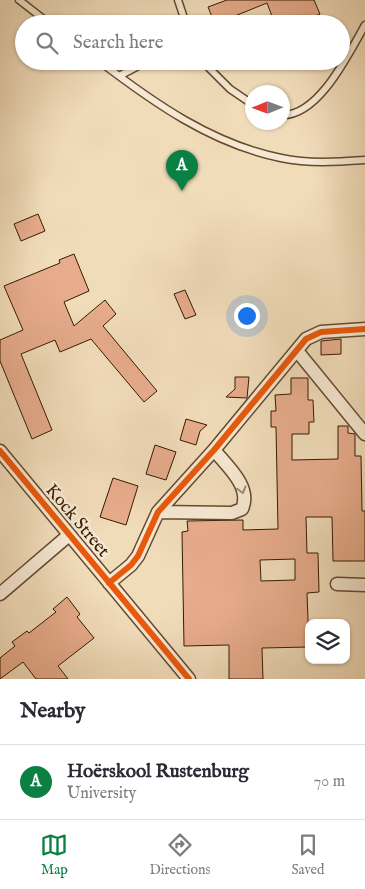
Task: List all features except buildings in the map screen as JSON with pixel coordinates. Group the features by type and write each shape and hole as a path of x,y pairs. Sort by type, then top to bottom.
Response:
{"street":[{"path":"109,583 138,556 158,512 214,450 312,335 332,330 365,329"},
{"path":"298,352 365,434"},
{"path":"158,512 232,513 242,509 246,501 240,482 214,450"},
{"name":"Kock Street","path":"0,452 189,679"},
{"path":"0,594 69,535"},
{"path":"337,584 365,585"}],"lane":[{"path":"21,0 39,15"},
{"path":"178,0 183,15"},
{"path":"350,49 365,25"},
{"path":"111,70 157,104 197,128 238,145 281,158 323,162 365,160"},
{"path":"119,76 131,70"},
{"path":"211,70 230,89 245,99"},
{"path":"290,114 300,113 325,90 337,70"}],"cycle path":[{"path":"109,583 131,565 138,556 158,512 214,450 306,339 321,332 365,329"},
{"path":"0,451 189,679"}],"place":[{"name":"Hoërskool Rustenburg","path":"182,191"}]}
